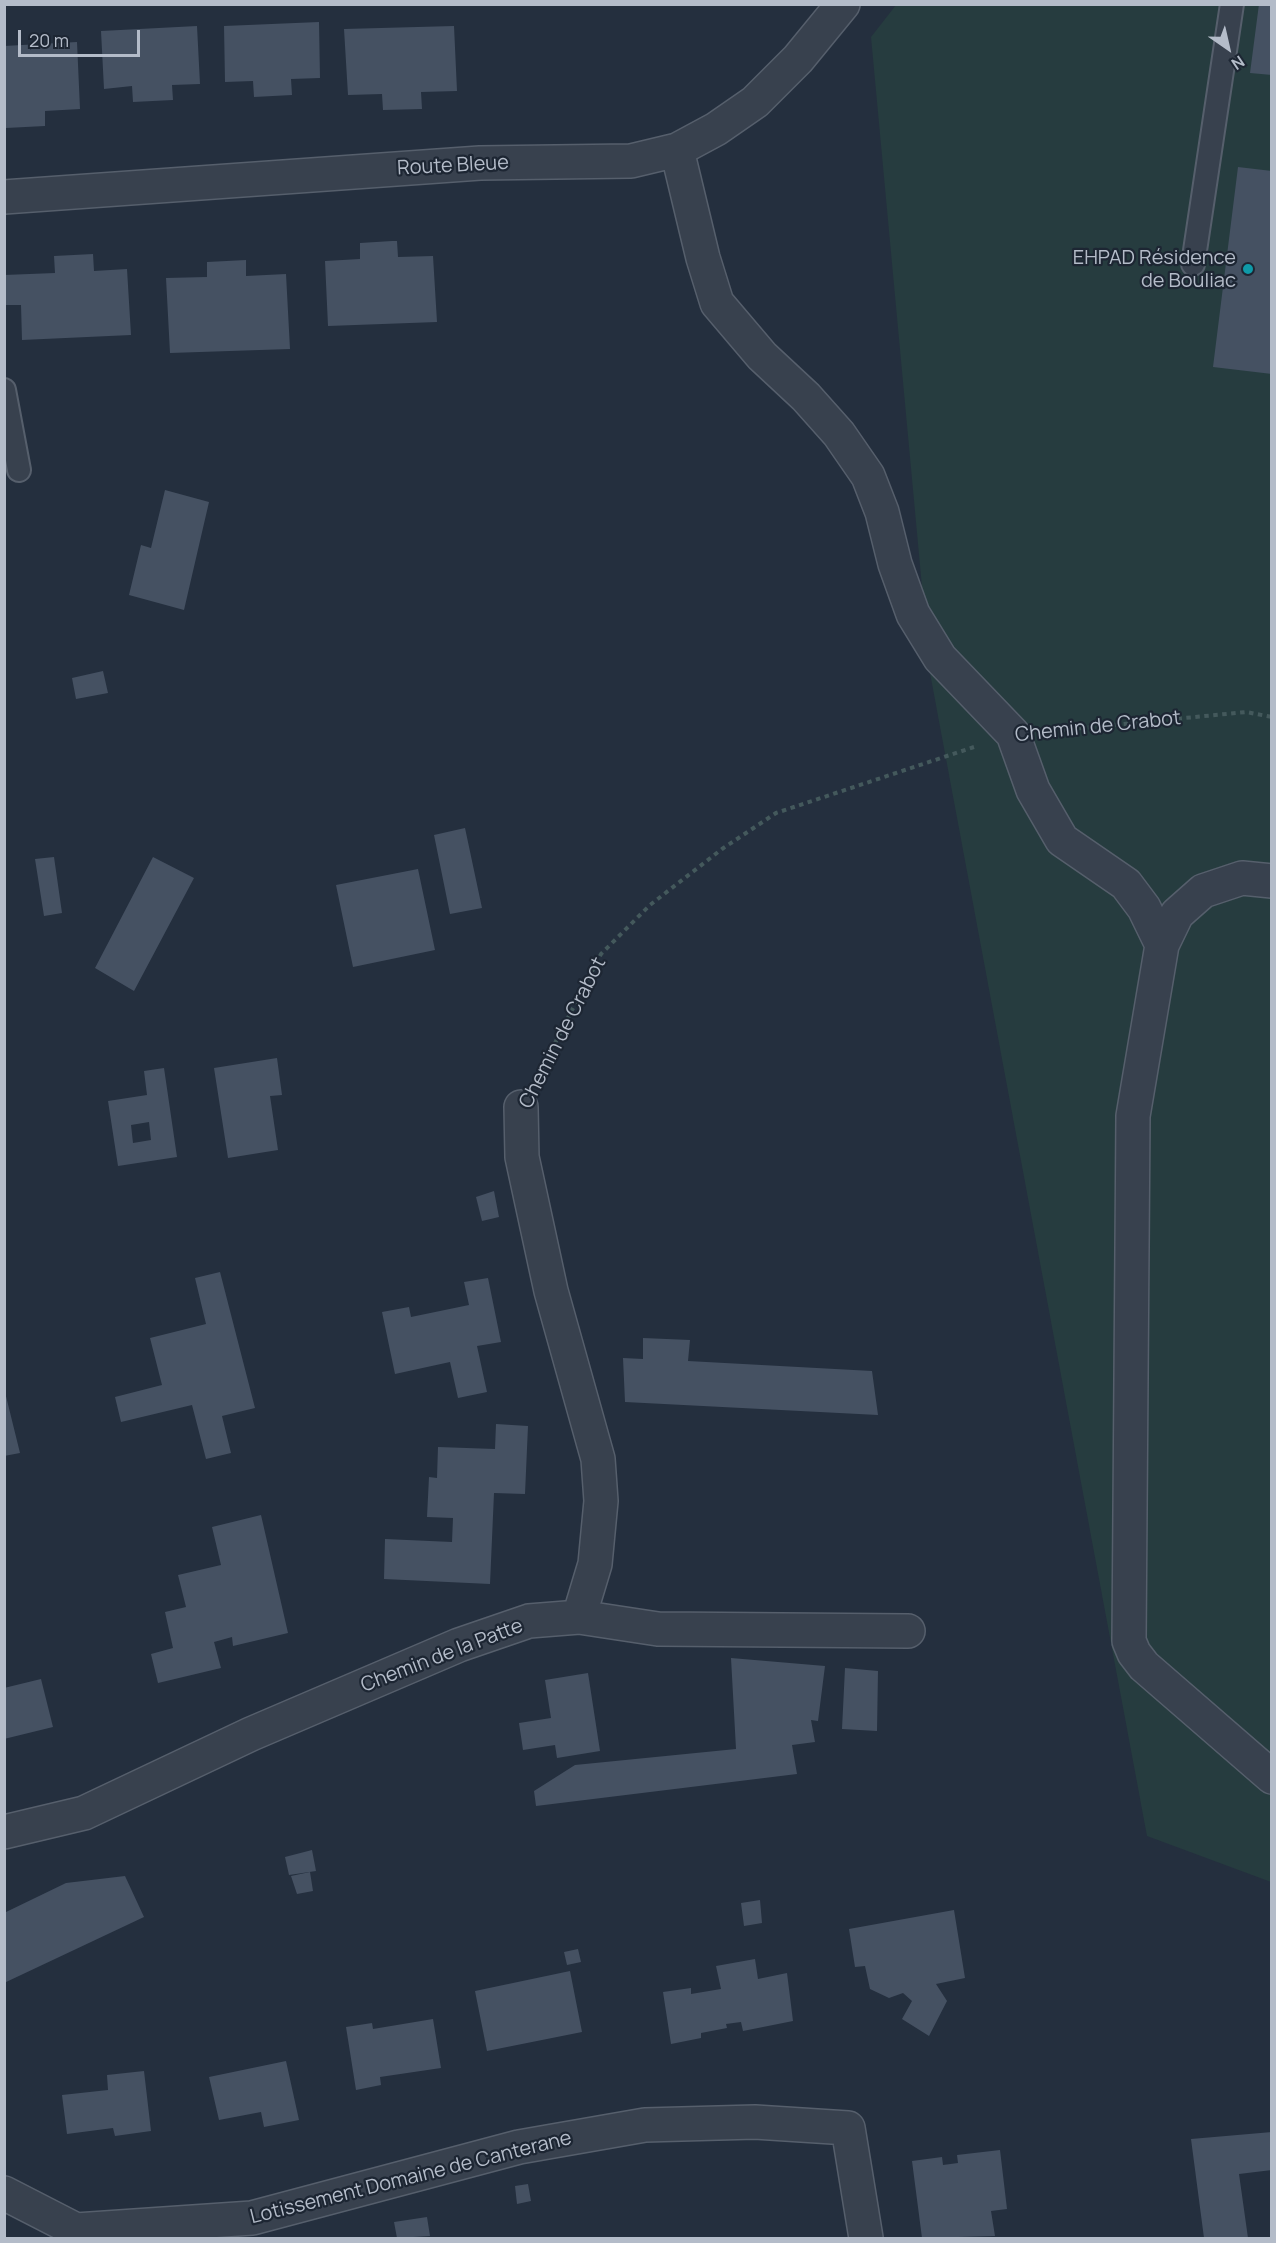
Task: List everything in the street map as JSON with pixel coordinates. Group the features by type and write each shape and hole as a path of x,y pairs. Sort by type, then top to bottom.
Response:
{"street":[{"name":"Route Bleue","path":"4,196 480,163 631,161 677,150 716,129 755,102 798,59 843,4"},
{"path":"677,150 703,258 717,303 762,356 813,404 862,467 882,512 895,564 912,614 940,658 1013,734 1034,790 1062,840 1126,884 1144,908 1162,945"},
{"path":"1272,881 1242,878 1203,891 1176,914 1162,945 1132,1128 1129,1641 1134,1653 1144,1666 1272,1777"},
{"name":"Chemin de Crabot","path":"521,1107 522,1157 551,1292 598,1459 601,1501 595,1564 579,1617"},
{"name":"Chemin de la Patte","path":"4,1832 84,1813 251,1734 459,1646 530,1621 579,1617 658,1629 908,1631"},
{"name":"Lotissement Domaine de Canterane","path":"4,2193 80,2234 252,2218 519,2147 645,2125 755,2122 848,2128 866,2238"}],"lane":[{"path":"1193,264 1232,4"},
{"path":"4,390 19,470"}],"path":[{"name":"Chemin de Crabot","path":"521,1107 602,954 650,905 722,849 776,813 1013,734 1246,712 1272,717"}],"green space":[{"path":"896,5 1271,5 1271,1882 1147,1836 930,673 871,37"}],"building":[{"path":"1259,4 1272,4 1272,75 1250,73"},
{"path":"319,22 320,78 291,79 292,95 254,97 253,81 225,82 224,26"},
{"path":"197,26 200,84 172,85 173,100 133,102 132,86 104,89 101,31"},
{"path":"454,26 457,91 421,92 422,109 383,110 382,94 348,95 344,29"},
{"path":"77,42 80,109 45,111 45,126 6,128 4,46"},
{"name":"EHPAD Résidence de Bouliac","path":"1238,167 1272,171 1272,374 1213,367"},
{"path":"397,241 398,257 433,256 437,322 328,326 325,261 360,259 360,243"},
{"path":"93,254 94,271 127,269 131,335 22,340 21,305 4,305 4,275 55,273 54,256"},
{"path":"246,260 246,276 286,274 290,349 170,353 166,278 207,277 207,262"},
{"path":"165,490 209,502 184,610 129,595 141,545 151,548"},
{"path":"103,671 108,693 76,699 72,678"},
{"path":"465,828 482,908 450,914 434,835"},
{"path":"54,857 62,913 44,916 35,859"},
{"path":"153,857 194,878 134,991 95,968"},
{"path":"418,869 435,950 353,967 336,885"},
{"path":"277,1058 282,1095 270,1096 278,1150 228,1158 214,1068"},
{"path":"164,1068 177,1157 118,1166 108,1101 147,1095 144,1071","holes":["149,1122 151,1140 133,1143 131,1125"]},
{"path":"494,1191 499,1217 482,1221 476,1197"},
{"path":"220,1272 255,1408 222,1416 231,1453 206,1459 192,1405 121,1422 115,1397 162,1385 150,1338 206,1324 195,1278"},
{"path":"488,1278 501,1342 477,1346 487,1392 458,1398 450,1362 395,1374 382,1312 409,1307 411,1317 469,1305 464,1282"},
{"path":"643,1338 690,1340 688,1361 872,1371 878,1415 625,1402 623,1358 643,1359"},
{"path":"4,1388 20,1453 4,1456"},
{"path":"496,1424 528,1426 525,1494 494,1493 490,1584 384,1579 385,1539 452,1542 453,1518 427,1517 429,1477 437,1478 438,1447 495,1449"},
{"path":"261,1515 288,1633 233,1646 232,1637 214,1642 221,1668 158,1683 151,1654 173,1648 165,1612 186,1607 178,1575 221,1565 212,1527"},
{"path":"731,1658 825,1666 818,1721 811,1720 815,1742 792,1745 797,1774 536,1806 534,1791 575,1765 736,1749"},
{"path":"845,1668 878,1671 877,1731 842,1729"},
{"path":"588,1673 600,1751 557,1758 555,1745 523,1750 519,1723 551,1718 545,1680"},
{"path":"41,1679 53,1727 4,1739 4,1688"},
{"path":"312,1850 316,1871 289,1875 285,1857"},
{"path":"310,1872 313,1891 297,1894 291,1876"},
{"path":"125,1876 144,1917 4,1983 4,1913 66,1883"},
{"path":"760,1900 762,1923 744,1926 741,1903"},
{"path":"954,1910 965,1978 936,1984 947,2001 929,2036 902,2019 912,2001 903,1993 889,1998 870,1989 865,1966 855,1967 849,1929"},
{"path":"578,1949 581,1962 567,1965 564,1952"},
{"path":"755,1959 758,1979 787,1973 793,2021 743,2031 741,2022 726,2024 727,2028 701,2033 701,2038 671,2044 663,1992 691,1988 691,1994 721,1989 716,1966"},
{"path":"570,1971 582,2032 487,2051 475,1991"},
{"path":"433,2019 441,2068 380,2077 381,2085 356,2090 346,2027 372,2023 373,2029"},
{"path":"286,2061 299,2120 264,2127 261,2112 219,2120 209,2077"},
{"path":"144,2071 151,2131 115,2136 113,2128 67,2134 62,2095 108,2090 107,2075"},
{"path":"1272,2132 1272,2170 1239,2174 1248,2238 1204,2238 1191,2139"},
{"path":"1000,2150 1007,2209 991,2211 995,2236 922,2238 912,2161 942,2157 943,2165 958,2163 957,2155"},
{"path":"528,2184 531,2201 517,2204 515,2186"},
{"path":"427,2217 430,2236 397,2238 394,2222"}],"place":[{"name":"EHPAD Résidence de Bouliac","path":"1248,269"}]}
